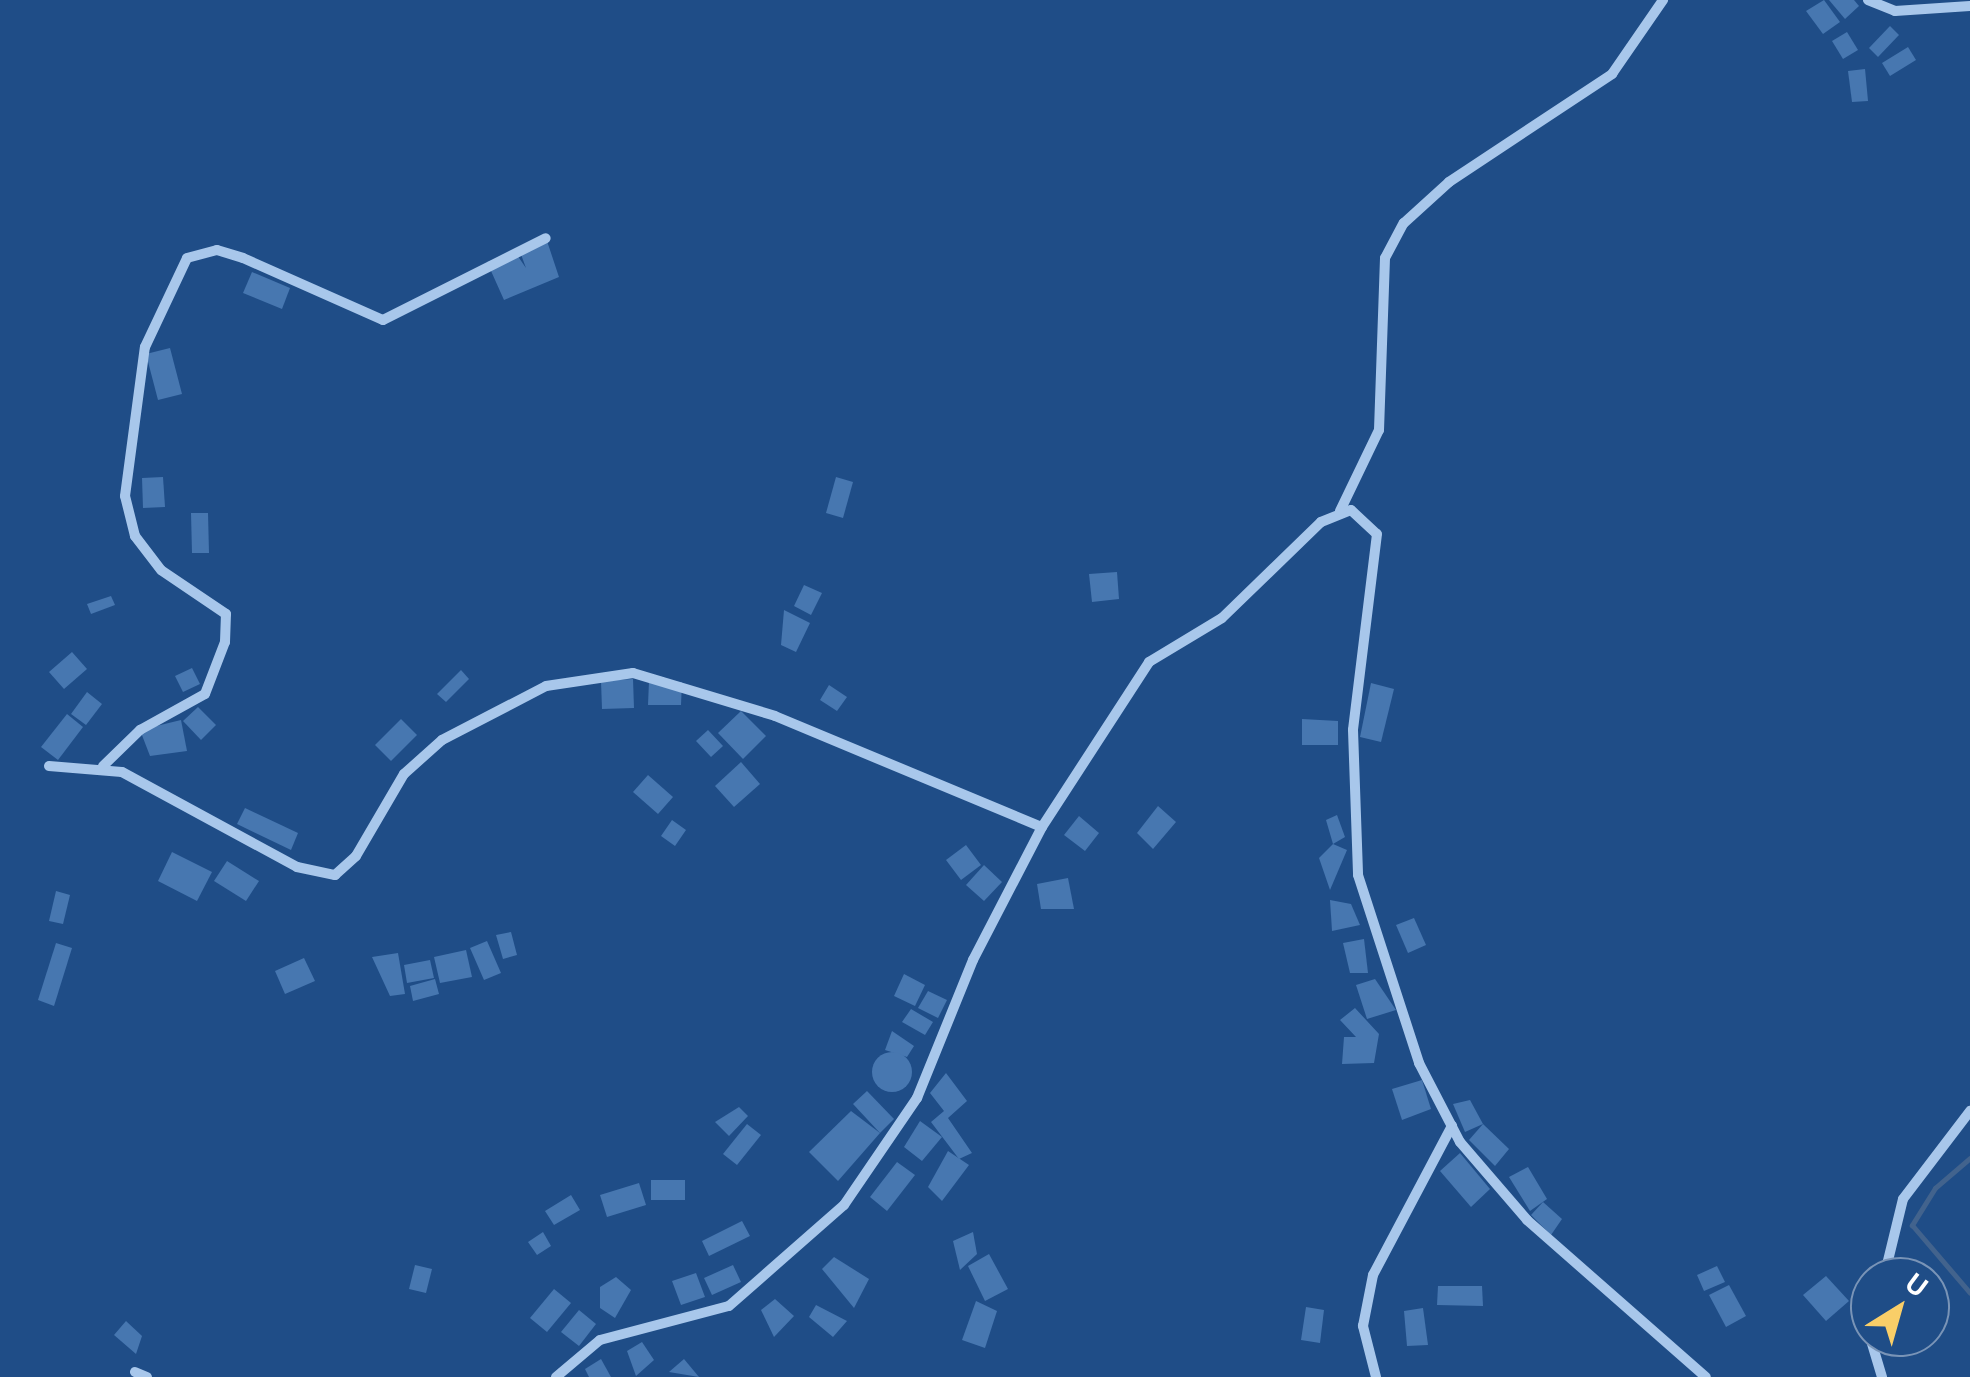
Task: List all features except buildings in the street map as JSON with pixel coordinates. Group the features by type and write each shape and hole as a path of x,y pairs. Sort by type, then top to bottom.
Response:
{"street":[{"path":"556,1377 600,1340 729,1306 771,1278 844,1205 917,1098 972,960 1042,827 1156,653 1222,618 1340,511 1379,430 1385,258 1404,223 1449,182 1612,74 1663,0"},
{"path":"1868,0 1894,11 1970,6"},
{"path":"103,766 140,730 205,694 225,642 226,614 161,570 136,536 125,496 145,347 186,258 217,250 243,258 384,320 546,238"},
{"path":"1340,511 1362,513 1376,534 1353,730 1358,876 1406,1026 1452,1126 1527,1220 1706,1377"},
{"path":"50,766 103,766 297,867 334,874 356,856 404,774 442,740 546,686 633,673 774,716 1042,827"},
{"path":"1889,1257 1903,1199 1970,1111"},
{"path":"1376,1377 1364,1326 1374,1275 1452,1126"},
{"path":"135,1372 147,1377"}],"waterway":[{"path":"1970,1158 1935,1188 1912,1225 1970,1293"}]}
